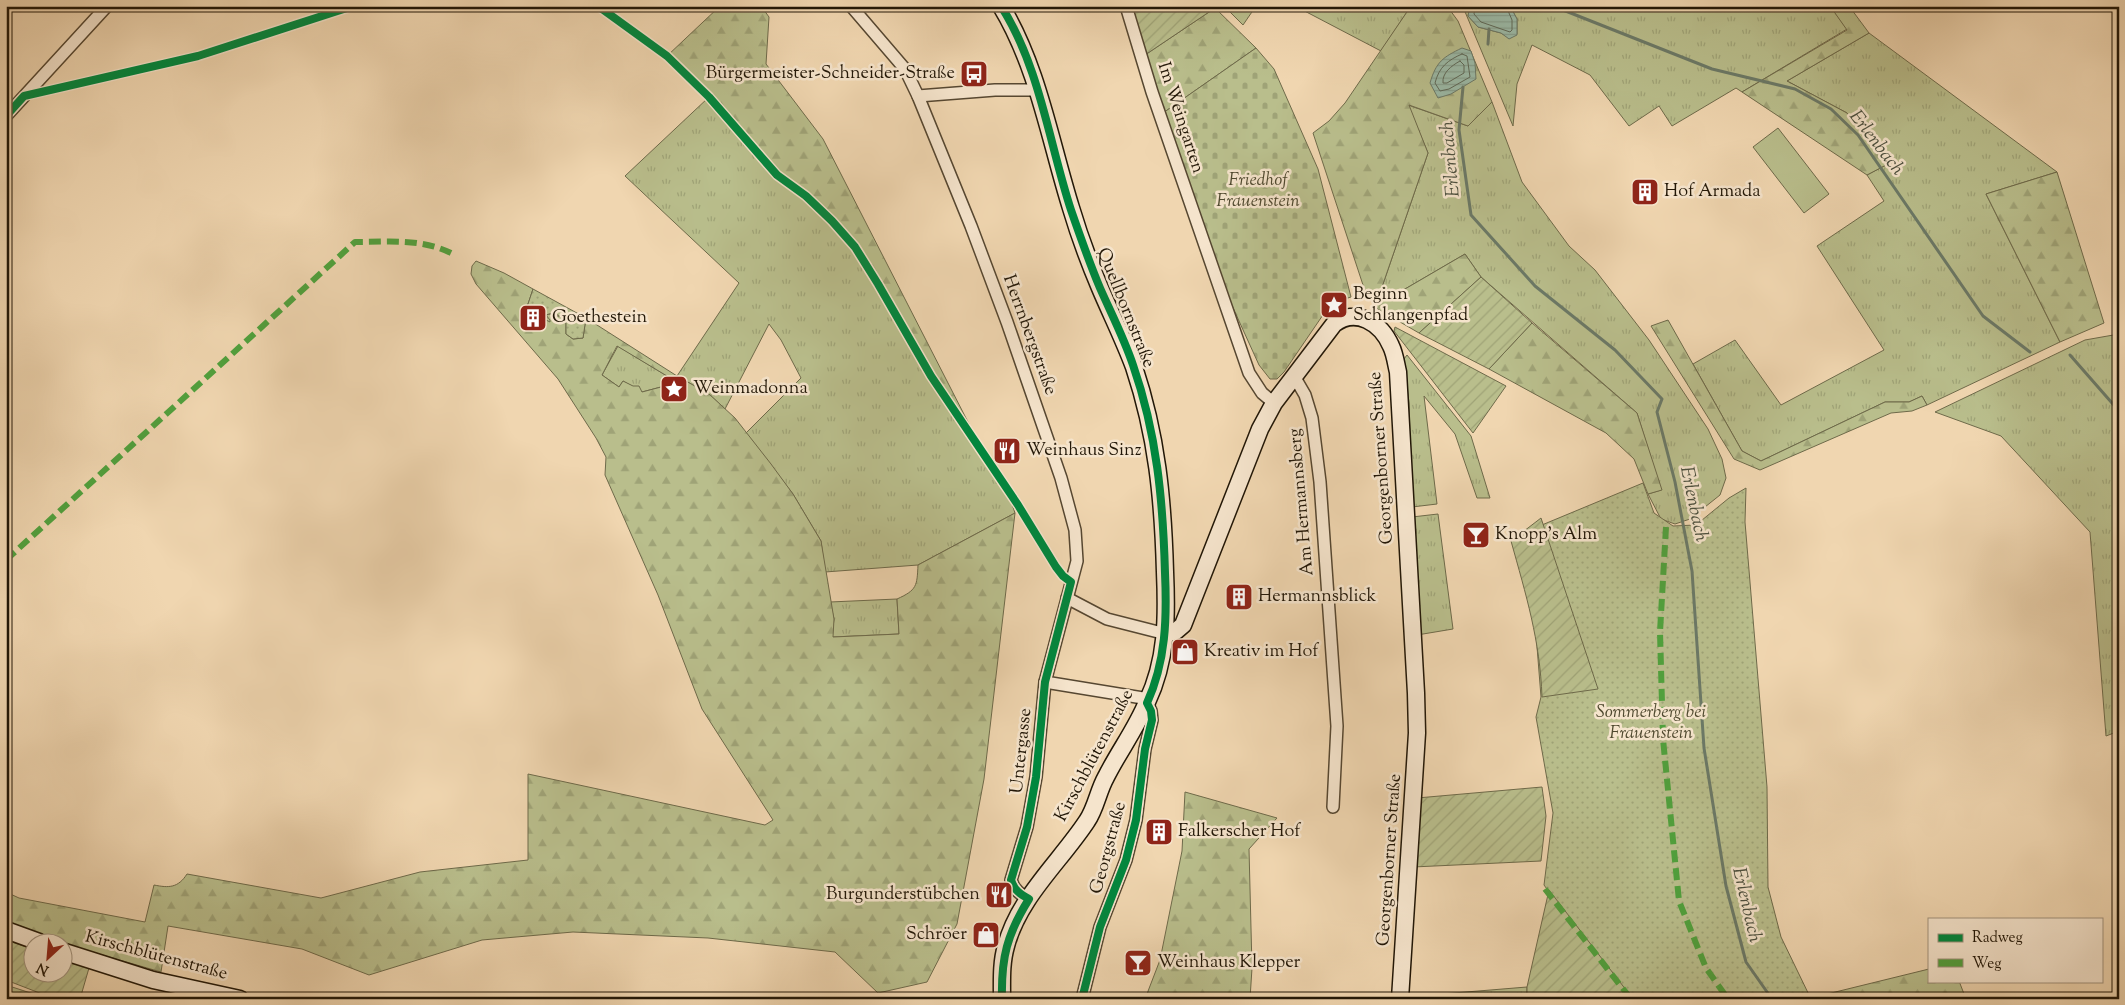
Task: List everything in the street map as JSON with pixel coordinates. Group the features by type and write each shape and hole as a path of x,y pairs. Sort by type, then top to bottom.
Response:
{"main road":[{"name":"Quellbornstraße","path":"1001,6 1015,31 1037,90 1080,236 1121,335 1142,392 1163,499 1166,634"},
{"name":"Georgenborner Straße","path":"1166,634 1176,631 1183,625 1260,429 1274,403 1334,324 1348,316 1359,316 1377,326 1391,346 1396,363 1416,693 1417,733 1400,999"},
{"name":"Kirschblütenstraße","path":"1002,999 1002,966 1007,943 1016,920 1029,899 1090,817 1105,779 1135,728 1148,701 1162,660 1166,634"},
{"path":"6,930 22,936"},
{"name":"Kirschblütenstraße","path":"72,954 153,980 240,999"}],"street":[{"path":"6,116 107,6"},
{"name":"Herrnbergstraße","path":"851,6 905,70 918,96 971,226 1061,478 1076,538 1077,561 1067,598"},
{"name":"Im Weingarten","path":"1126,6 1152,92 1249,373 1262,393 1274,403"},
{"path":"918,96 995,90 1037,90"},
{"name":"Am Hermannsberg","path":"1294,376 1306,395 1312,418 1320,482 1337,726 1333,808"},
{"path":"1067,598 1107,618 1166,634"},
{"name":"Untergasse","path":"1029,899 1013,887 1011,880 1027,827 1033,794 1045,682 1067,598"},
{"path":"1045,682 1148,701"},
{"name":"Georgstraße","path":"1082,999 1100,927 1126,860 1136,820 1145,749 1152,720 1148,701"}],"green space":[{"path":"720,6 761,6 769,17 766,64 823,139 969,424 931,376 855,247 806,196 777,175 709,97 667,56"},
{"path":"1130,6 1213,6 1215,8 1145,55"},
{"path":"1224,6 1256,6 1243,25"},
{"path":"1295,6 1411,6 1381,51"},
{"path":"1411,6 1447,6 1458,21 1492,102 1468,126 1409,105 1428,153 1382,287 1393,296 1465,254 1481,277 1419,333 1376,308 1364,288 1313,133 1329,121 1345,103"},
{"path":"1470,6 1468,16 1478,27 1501,33 1509,38 1517,34 1517,19 1510,6 1830,6 1847,29 1742,92 1736,88 1672,126 1659,106 1629,126 1590,75 1532,45 1517,84 1513,126 1463,7"},
{"path":"1830,6 1849,6 1869,33 1787,81 1847,113 1886,165 1867,175 1742,92 1847,30"},
{"path":"1215,8 1256,48 1163,113 1145,55"},
{"path":"1869,33 2057,172 1986,194 2060,342 1927,405 1922,396 1909,402 1885,402 1761,461 1742,451 1693,364 1735,340 1781,405 1884,350 1817,246 1884,201 1867,175 1886,165 1847,113 1787,81"},
{"name":"Friedhof Frauenstein","path":"1256,48 1274,69 1318,169 1351,297 1335,302 1327,309 1284,372 1277,379 1270,379 1259,365 1229,299 1163,113"},
{"path":"709,97 777,175 806,196 855,247 931,376 1011,501 1015,513 918,565 825,572 821,541 793,494 746,433 801,378 781,340 769,324 725,409 709,394 677,376 739,283 625,176"},
{"path":"1492,102 1522,182 1569,246 1595,270 1649,340 1708,429 1722,459 1726,478 1720,495 1690,519 1675,524 1661,519 1648,494 1661,490 1637,413 1481,277 1465,254 1393,296 1382,287 1428,153 1408,105 1468,126"},
{"path":"1778,128 1829,194 1804,213 1753,147"},
{"path":"2057,172 2104,323 2060,342 1986,194"},
{"path":"476,261 504,273 533,289 525,313 536,328 547,315 551,314 566,318 566,334 573,339 583,338 586,318 677,376 709,394 735,418 793,494 821,541 834,619 833,637 899,634 897,599 909,593 915,586 918,565 1015,513 984,779 957,924 927,982 878,993 835,952 708,938 573,932 482,940 369,975 302,949 168,926 161,972 72,946 72,932 35,932 6,921 6,892 19,898 145,922 154,885 173,886 184,879 187,874 321,898 420,872 528,860 528,774 765,825 773,820 702,709 658,595 605,475 606,457 596,438 558,379 476,284 471,274 472,266","holes":["617,346 667,376 661,387 642,392 639,386 633,386 623,381 619,387 602,375"]},
{"path":"1481,277 1532,323 1489,369 1419,333"},
{"path":"533,289 586,318 583,338 573,339 566,334 566,318 552,313 546,315 550,322 544,319 536,328 526,322 525,313"},
{"path":"1668,320 1742,451 1761,461 1885,402 1909,402 1922,396 1927,405 1912,411 1891,413 1760,470 1734,459 1651,326"},
{"path":"1532,323 1637,413 1662,490 1648,494 1634,459 1606,433 1489,369"},
{"path":"1395,327 1506,386 1473,433 1394,331"},
{"path":"2119,334 2119,731 2106,736 2090,532 2001,436 1935,412 2085,340"},
{"path":"618,346 667,376 661,387 642,392 623,381 619,387 602,375"},
{"path":"1407,355 1471,436 1490,498 1477,498 1455,434 1424,396 1437,504 1412,507 1409,403 1404,359"},
{"name":"Sommerberg bei Frauenstein","path":"1643,483 1654,513 1673,526 1696,525 1729,498 1746,488 1745,522 1767,787 1768,887 1781,937 1811,999 1629,999 1612,980 1544,885 1553,813 1536,717 1541,697 1536,634 1517,540 1525,532"},
{"path":"1438,514 1453,629 1417,635 1412,517"},
{"path":"1541,518 1598,689 1542,697 1535,637 1511,541"},
{"path":"897,599 899,634 832,637 834,619 830,602"},
{"path":"1542,787 1546,816 1541,861 1413,867 1417,798"},
{"path":"1185,792 1277,818 1249,849 1252,968 1250,999 1145,999 1160,960 1182,851"},
{"path":"1549,890 1633,999 1527,999 1527,987"},
{"path":"6,940 22,946 22,982 72,982 72,962 89,968 80,999 55,999 6,980"},
{"path":"1928,969 1928,982 1959,982 1966,999 1816,999 1815,997"},
{"path":"6,985 43,997 46,999 6,999"},
{"path":"1527,987 1527,999 1405,999 1405,997"}],"water":[{"path":"1470,6 1510,6 1517,19 1517,35 1509,39 1501,33 1478,27 1468,16"},
{"path":"1462,48 1471,51 1475,63 1476,79 1451,94 1438,98 1430,83 1435,70 1445,57"}],"waterway":[{"name":"Erlenbach","path":"1553,6 1712,69 1795,89 1831,109 1858,135 1983,316 2030,352"},
{"name":"Erlenbach","path":"1488,44 1489,29"},
{"name":"Erlenbach","path":"1463,87 1459,130 1471,215 1535,286 1615,350 1662,399 1657,412 1675,482 1692,571 1704,748 1726,886 1746,962 1772,999"},
{"path":"2070,355 2119,411"}],"marked path":[{"path":"6,560 355,242 416,243 439,248 451,253"},
{"path":"1666,527 1660,632 1663,739 1679,901 1706,968 1728,999"},
{"path":"1545,889 1631,999"}],"cycle path":[{"path":"6,116 24,96 198,56 353,6"},
{"path":"598,6 667,56 709,97 777,175 806,196 855,247 931,376 1018,505 1056,567 1071,582 1045,682 1036,777 1027,827 1011,880 1018,891 1029,899 1015,924 1007,947 1004,959 1002,999"},
{"path":"1001,6 1025,54 1042,106 1071,210 1096,278 1122,335 1141,391 1153,442 1163,520 1166,590 1164,639 1158,671 1147,703 1151,711 1152,720 1145,749 1136,820 1126,860 1100,927 1082,999"}],"place":[{"name":"Bürgermeister-Schneider-Straße","path":"974,74"},
{"name":"Hof Armada","path":"1645,192"},
{"name":"Beginn Schlangenpfad","path":"1334,305"},
{"name":"Goethestein","path":"533,318"},
{"name":"Weinmadonna","path":"674,389"},
{"name":"Weinhaus Sinz","path":"1007,451"},
{"name":"Knopp's Alm","path":"1476,535"},
{"name":"Hermannsblick","path":"1239,597"},
{"name":"Kreativ im Hof","path":"1185,652"},
{"name":"Falkerscher Hof","path":"1159,832"},
{"name":"Burgunderstübchen","path":"999,895"},
{"name":"Schröer","path":"986,935"},
{"name":"Weinhaus Klepper","path":"1138,963"}]}
